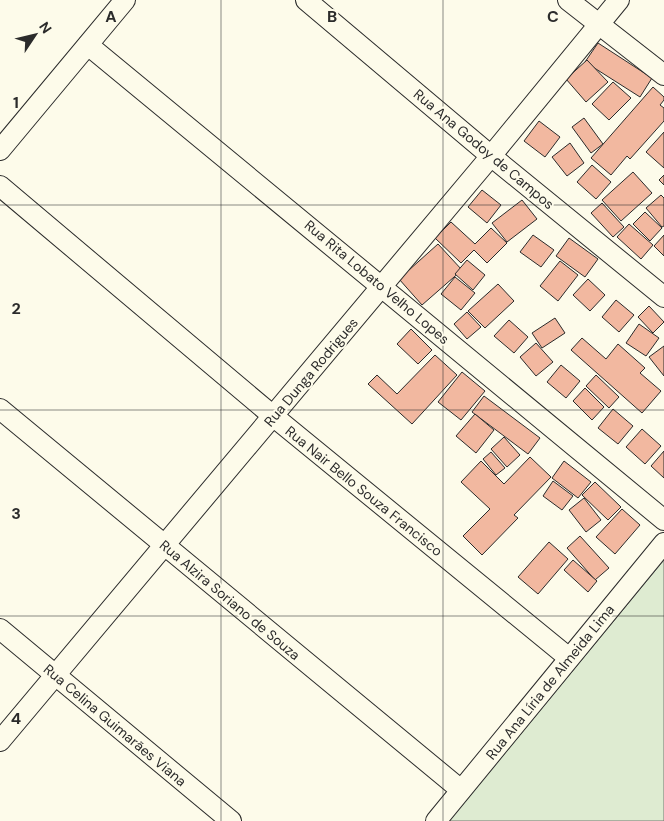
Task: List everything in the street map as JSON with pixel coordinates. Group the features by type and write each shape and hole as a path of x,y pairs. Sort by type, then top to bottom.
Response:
{"street":[{"path":"0,150 125,0"},
{"name":"Rua Ana Godoy de Campos","path":"306,0 491,156 664,297"},
{"path":"568,0 664,75"},
{"name":"Rua Dunga Rodrigues","path":"0,741 491,156 619,0"},
{"name":"Rua Rita Lobato Velho Lopes","path":"88,45 664,520"},
{"name":"Rua Nair Bello Souza Francisco","path":"0,186 273,416 569,658"},
{"name":"Rua Alzira Soriano de Souza","path":"0,408 461,790"},
{"name":"Rua Ana Líria de Almeida Lima","path":"436,821 664,543"},
{"name":"Rua Celina Guimarães Viana","path":"0,629 231,821"}],"green space":[{"path":"664,560 664,821 449,821"}],"building":[{"path":"598,43 652,78 640,97 585,62"},
{"path":"587,60 608,82 586,102 566,79"},
{"path":"613,82 631,98 609,120 592,104"},
{"path":"653,87 664,97 660,105 664,108 664,121 630,159 627,156 611,175 591,158"},
{"path":"584,118 603,144 591,153 572,127"},
{"path":"539,121 560,137 545,157 524,141"},
{"path":"664,132 664,168 646,152"},
{"path":"570,143 584,163 567,176 552,157"},
{"path":"592,165 611,182 596,199 577,182"},
{"path":"633,172 652,193 621,221 602,200"},
{"path":"664,175 664,185 659,180"},
{"path":"482,190 501,205 487,223 468,207"},
{"path":"661,195 664,198 664,226 662,227 646,208"},
{"path":"522,200 537,219 507,242 492,223"},
{"path":"602,203 624,227 613,237 591,213"},
{"path":"645,212 662,228 650,241 633,224"},
{"path":"451,222 475,244 491,228 507,243 487,263 474,250 461,263 435,238"},
{"path":"629,224 653,245 641,259 617,237"},
{"path":"533,235 554,250 541,267 520,252"},
{"path":"664,235 664,256 654,246"},
{"path":"569,238 598,259 585,277 556,256"},
{"path":"438,244 462,270 422,305 399,279"},
{"path":"467,260 485,275 473,290 455,274"},
{"path":"560,261 578,275 558,301 540,286"},
{"path":"455,277 475,293 461,310 441,294"},
{"path":"588,279 605,295 590,311 573,295"},
{"path":"498,284 514,301 485,328 468,311"},
{"path":"616,300 634,315 619,332 602,317"},
{"path":"649,306 664,322 653,333 638,317"},
{"path":"467,312 481,327 467,339 454,324"},
{"path":"555,318 565,333 542,348 532,333"},
{"path":"509,320 528,337 514,353 494,336"},
{"path":"639,324 659,338 646,356 626,343"},
{"path":"411,329 432,350 418,364 397,344"},
{"path":"582,338 606,359 618,344 645,368 640,373 661,391 642,413 571,350"},
{"path":"536,343 553,362 536,376 520,357"},
{"path":"664,346 664,376 649,357"},
{"path":"435,355 457,375 412,424 368,384 377,375 397,394"},
{"path":"561,365 580,381 566,398 547,382"},
{"path":"462,372 485,391 461,420 438,402"},
{"path":"596,375 619,397 609,408 586,386"},
{"path":"585,388 604,407 592,420 573,401"},
{"path":"484,396 540,438 528,454 472,412"},
{"path":"613,409 633,426 618,444 598,428"},
{"path":"475,414 494,430 476,453 456,436"},
{"path":"642,429 661,446 645,464 626,447"},
{"path":"504,437 520,455 507,467 491,449"},
{"path":"664,451 664,478 651,466"},
{"path":"491,452 505,468 496,475 483,459"},
{"path":"530,457 551,477 514,515 518,518 482,555 463,536 490,509 461,482 481,461 504,484"},
{"path":"564,461 591,482 578,498 552,478"},
{"path":"553,481 573,496 562,510 543,496"},
{"path":"595,482 621,507 608,520 582,495"},
{"path":"584,498 601,520 586,532 569,510"},
{"path":"622,509 640,525 615,554 596,537"},
{"path":"580,536 609,568 595,580 567,548"},
{"path":"549,542 568,559 538,594 518,577"},
{"path":"573,560 597,581 588,592 564,570"}]}
